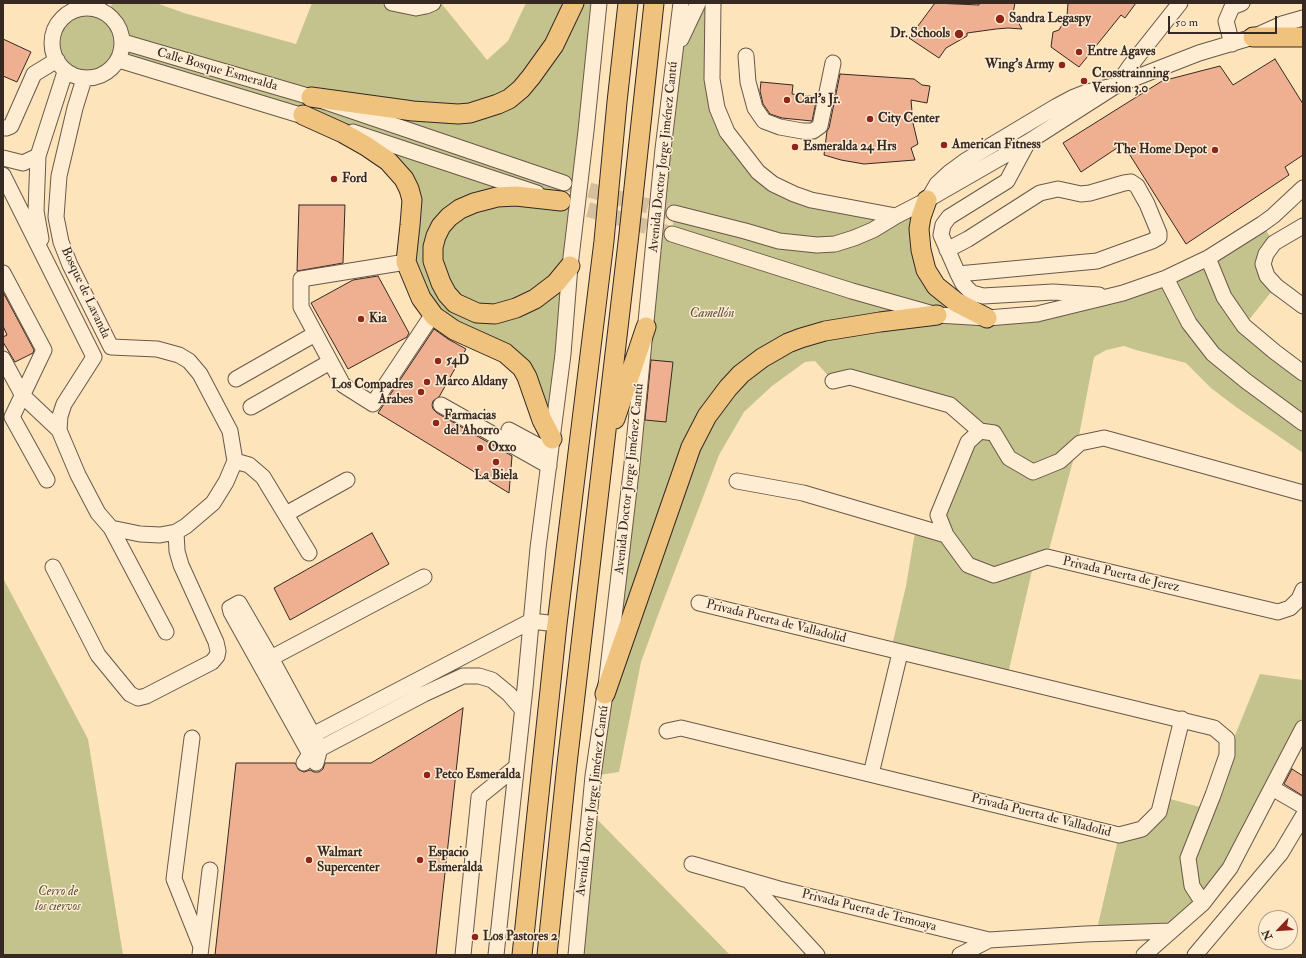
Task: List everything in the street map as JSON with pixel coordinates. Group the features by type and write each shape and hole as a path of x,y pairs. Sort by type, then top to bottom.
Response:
{"main road":[{"path":"311,97 413,111 458,114 470,113 498,104 508,99 521,89 542,63 554,45 574,3"},
{"path":"522,955 557,624 604,241 628,3"},
{"name":"Avenida Doctor Jorge Jiménez Cantú","path":"547,955 567,764 636,173 654,3"},
{"path":"1253,38 1303,37"},
{"path":"302,116 344,133 366,146 388,161 404,179 412,200 406,262 421,298 433,314 454,330 506,353 518,364 527,377 542,420 550,452"},
{"path":"564,196 497,197 474,202 460,209 441,226 433,247 433,261 441,283 447,294 455,303 477,313 495,314 516,308 535,299 556,283 570,266"},
{"path":"928,200 921,217 919,229 921,250 926,270 936,286 956,302 987,318"},
{"path":"605,694 690,447 706,416 728,388 742,374 762,358 801,338 825,331 937,315"},
{"path":"603,457 646,327"}],"street":[{"path":"392,3 416,8 433,3"},
{"path":"496,955 538,548 563,354 570,266 586,132 599,3"},
{"name":"Avenida Doctor Jorge Jiménez Cantú","path":"576,955 593,776 605,694 632,464 663,149 681,3"},
{"path":"675,51 698,3"},
{"path":"713,3 712,79 717,108 727,132 758,172 773,184 811,200 896,216"},
{"path":"674,213 779,241 817,245 835,244 854,238 873,230 896,216 928,200 1028,142 1117,85 1130,66 1180,3"},
{"path":"1232,44 1226,21 1232,7 1242,3"},
{"path":"90,5 99,10 110,9 121,32 123,42 119,60 108,73 96,78 84,79 61,66 54,55 52,43 54,32 59,22 67,14 90,5"},
{"path":"928,200 937,184 965,161 1072,98 1087,92 1117,85 1199,53 1253,38 1282,24 1303,18"},
{"name":"Calle Bosque Esmeralda","path":"123,42 311,97 564,196"},
{"path":"746,56 748,82 755,108 764,121 780,127 802,132 813,131 820,126 833,62"},
{"name":"Calle Bosque Esmeralda","path":"119,60 564,196"},
{"path":"3,128 11,126 34,74 61,66"},
{"name":"Bosque de Lavanda","path":"44,255 36,211 40,151 56,102 61,66"},
{"name":"Bosque de Lavanda","path":"84,79 75,108 59,176 56,217 61,242 70,265 111,347 157,350 179,355 189,361 200,374 230,431 236,461"},
{"path":"1028,142 1007,181 949,217 943,225 941,235 963,284 972,293 983,296 1053,292 1114,296"},
{"path":"3,158 23,163 40,151"},
{"name":"Bosque de Lavanda","path":"3,175 94,357 64,404 60,416 59,430"},
{"path":"947,250 968,239 1040,193 1058,189 1081,194 1090,193 1131,182 1137,186 1147,204 1159,234 1159,237 1152,241 1097,261 958,274"},
{"path":"672,234 852,291 937,315 987,318 1037,314 1114,296 1166,278 1208,258 1273,216 1303,188"},
{"path":"1303,226 1274,243 1266,254 1263,264 1267,276 1276,286 1303,306"},
{"path":"1208,258 1224,297 1244,326 1303,373"},
{"path":"406,262 301,279 302,306 315,334 343,385 373,404 433,314"},
{"path":"3,273 44,350 12,417 47,480"},
{"path":"1166,278 1189,323 1213,354 1246,381 1303,423"},
{"path":"86,341 104,332"},
{"path":"236,379 315,334"},
{"path":"3,359 23,396 59,430 78,475 98,513 111,528 166,632"},
{"path":"251,408 330,362"},
{"path":"832,381 850,377 950,405 980,431 994,433 1009,458 1033,472 1060,462 1080,443 1104,438 1303,493"},
{"path":"441,405 550,452"},
{"path":"509,430 550,452"},
{"name":"Privada Puerta de Jerez","path":"980,431 968,442 938,515 946,535 968,566 994,575 1047,557 1278,612 1290,608 1299,599 1303,590"},
{"path":"111,528 146,535 160,535 176,532 195,520 213,503 226,482 236,461 249,465 263,477 309,553"},
{"path":"286,514 347,480"},
{"path":"737,481 803,493 946,535"},
{"path":"53,567 98,655 130,694 138,698 146,696 212,662 217,656 218,651 216,642 181,565 177,551 176,532"},
{"path":"271,658 424,577"},
{"path":"308,737 230,608 239,603 271,658 308,737 313,757 424,694 463,676 479,676 492,680 509,694 522,710"},
{"name":"Privada Puerta de Valladolid","path":"699,603 1214,728 1227,739 1227,755 1188,858 1192,886 1203,903"},
{"path":"308,737 531,621 557,624"},
{"path":"871,774 900,653"},
{"name":"Privada Puerta de Valladolid","path":"667,731 681,728 1119,835 1142,829 1159,812 1182,719"},
{"path":"1144,955 1203,903 1230,868 1303,728"},
{"path":"192,738 174,879 200,949"},
{"path":"463,955 480,797 516,767"},
{"path":"1272,788 1303,806"},
{"path":"1195,955 1281,853 1303,816"},
{"name":"Privada Puerta de Temoaya","path":"692,864 749,881 989,940 1085,934 1171,931"},
{"path":"200,949 210,870"},
{"path":"749,881 817,955"},
{"name":"Privada Puerta de Temoaya","path":"960,955 989,940"}],"green space":[{"path":"112,3 156,3 184,13 296,44 312,3 441,3 487,60 508,41 526,3 599,3 582,171 565,183 566,203 576,216 552,439 527,377 454,330 413,281 412,200 366,146 119,60 108,73 96,78 84,79 65,72 54,55 52,43 54,32 59,22 67,14 78,9 89,8 99,10 108,15"},
{"name":"Camellón","path":"681,3 713,3 717,108 773,184 896,216 927,200 926,270 987,318 1123,293 1262,224 1274,243 1266,254 1276,286 1244,326 1303,373 1303,453 1211,388 1186,363 1124,346 1106,350 1094,357 1077,446 1047,557 1034,562 1007,678 891,650 906,586 916,526 945,535 938,515 980,431 950,405 833,381 815,361 805,362 772,386 744,412 719,455 641,662 619,772 593,776 656,228 672,233 674,213 658,206"},
{"name":"Cerro de los ciervos","path":"3,578 88,739 123,955 3,955"},
{"path":"1260,674 1303,679 1303,723 1230,868 1171,931 1096,933 1119,835 1142,829 1163,797 1207,809"},
{"path":"590,812 730,955 576,955"}],"building":[{"path":"935,3 979,5 979,3 1015,3 1013,13 1022,29 1008,28 967,33 967,36 946,48 939,58 909,38"},
{"path":"1068,3 1136,3 1125,18 1121,15 1079,67 1051,47 1053,32 1059,30 1067,16"},
{"path":"3,39 31,52 17,82 3,76"},
{"name":"The Home Depot","path":"1275,59 1303,104 1303,155 1285,167 1289,175 1186,244 1123,144 1081,172 1063,143 1162,81 1220,66 1233,85"},
{"name":"City Center","path":"840,74 914,79 922,85 930,86 927,103 911,100 913,123 918,144 911,148 915,160 864,164 824,155 827,131 829,128"},
{"name":"Carl's Jr.","path":"761,82 793,85 792,94 817,97 812,121 782,118 770,114 763,104 760,91"},
{"path":"299,205 345,205 343,263 297,271"},
{"name":"Kia","path":"378,276 409,333 407,337 348,369 311,303 353,280"},
{"path":"3,292 34,350 33,353 15,362 3,342 3,337 7,335 3,326"},
{"path":"434,329 466,349 439,397 433,401 433,409 437,413 512,456 509,493 378,413"},
{"path":"651,360 673,362 666,422 645,420"},
{"path":"372,533 389,564 290,620 274,588"},
{"name":"Walmart Supercenter","path":"463,708 436,955 215,955 236,763 295,763 299,770 304,772 310,770 319,772 323,769 325,763 371,763"},
{"path":"1292,769 1303,776 1303,796 1284,784"}],"tunnel":[{"path":"567,184 674,213"},
{"path":"566,203 672,234"}],"place":[{"name":"Sandra Legaspy","path":"1000,19"},
{"name":"Dr. Schools","path":"959,34"},
{"name":"Entre Agaves","path":"1079,52"},
{"name":"Wing's Army","path":"1062,65"},
{"name":"Crosstrainning Version 3.0","path":"1084,81"},
{"name":"Carl's Jr.","path":"787,100"},
{"name":"City Center","path":"870,119"},
{"name":"American Fitness","path":"944,145"},
{"name":"Esmeralda 24 Hrs","path":"795,147"},
{"name":"The Home Depot","path":"1215,150"},
{"name":"Ford","path":"334,179"},
{"name":"Kia","path":"361,319"},
{"name":"54D","path":"438,361"},
{"name":"Marco Aldany","path":"427,382"},
{"name":"Los Compadres Arabes","path":"421,392"},
{"name":"Farmacias del Ahorro","path":"436,423"},
{"name":"Oxxo","path":"480,448"},
{"name":"La Biela","path":"496,462"},
{"name":"Petco Esmeralda","path":"427,775"},
{"name":"Walmart Supercenter","path":"309,860"},
{"name":"Espacio Esmeralda","path":"420,860"},
{"name":"Los Pastores 2","path":"475,937"}]}
